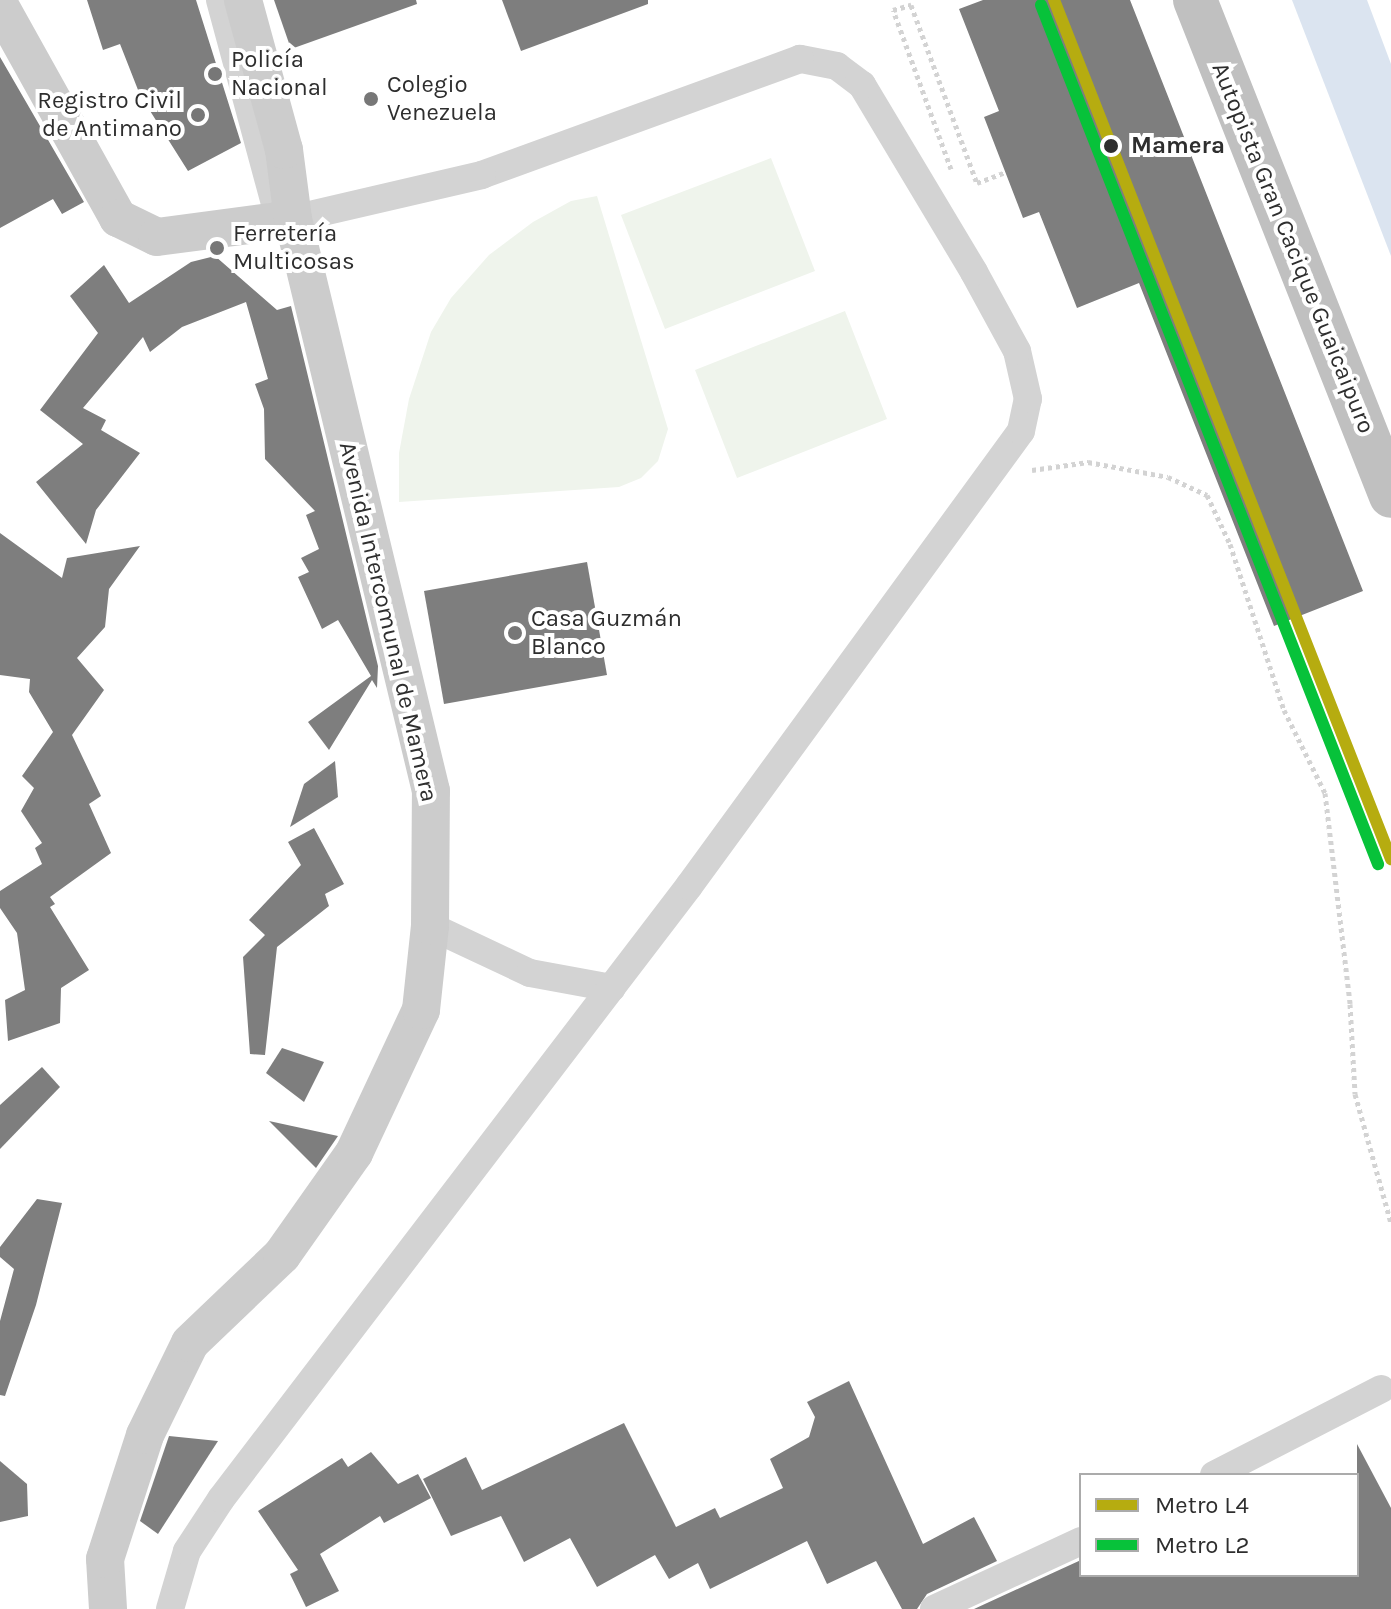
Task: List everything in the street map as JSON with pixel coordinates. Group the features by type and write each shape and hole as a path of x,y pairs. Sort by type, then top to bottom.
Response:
{"highway":[{"name":"Autopista Gran Cacique Guaicaipuro","path":"1195,0 1391,496"}],"street":[{"path":"220,0 286,219"},
{"name":"Avenida Intercomunal de Mamera","path":"108,1609 105,1559 145,1435 190,1343 282,1255 354,1153 421,1010 430,926 431,791 286,219 284,150 243,0"},
{"path":"0,6 118,218 157,237 286,219 482,175 800,59 837,66 862,85 1017,351 1028,399 1021,431 612,988 221,1499 187,1551 170,1609"},
{"path":"430,926 530,973 612,988"},
{"path":"1218,1473 1381,1389"},
{"path":"934,1609 1079,1542"}],"path":[{"path":"920,182 951,169 893,10 911,5 977,183 1005,172"},
{"path":"987,476 1088,462 1168,477 1207,495 1230,544 1284,710 1325,793 1350,1004 1355,1094 1391,1223"}],"shaded area":[{"path":"1292,0 1367,0 1391,64 1391,256"},
{"path":"771,158 815,271 665,329 621,215"},
{"path":"597,196 668,429 658,461 641,478 619,487 399,502 399,453 409,399 431,332 451,298 489,255 533,222 571,201"},
{"path":"845,311 887,419 737,478 695,370"}],"building":[{"path":"87,0 196,0 241,143 188,171 140,95 120,44 103,50"},
{"path":"274,0 416,0 417,4 291,49"},
{"path":"502,0 648,0 648,4 521,51"},
{"path":"983,0 1130,0 1363,591 1274,626 1139,283 1077,308 1039,212 1023,218 984,117 999,111 959,9"},
{"path":"0,57 84,202 62,214 53,199 0,228"},
{"path":"215,256 277,310 291,306 378,666 377,688 372,680 329,750 308,722 371,676 338,620 322,629 298,577 309,572 301,558 319,549 306,515 315,511 265,459 264,409 255,384 268,379 246,302 182,327 150,352 143,337 83,408 106,420 101,430 140,453 96,510 86,544 36,482 83,444 40,410 98,333 70,296 104,265 129,303 191,262"},
{"path":"0,533 62,578 67,558 140,546 109,589 105,627 77,658 104,690 72,735 101,796 89,804 111,853 50,897 55,904 50,907 89,970 61,988 60,1023 8,1041 5,1000 25,990 17,933 0,908 0,891 42,864 35,848 42,843 21,811 34,788 22,776 53,732 29,692 30,679 0,675"},
{"name":"Casa Guzmán Blanco","path":"587,562 607,675 444,704 424,591"},
{"path":"335,761 338,797 290,827 304,784"},
{"path":"314,828 344,884 325,894 329,906 277,947 265,1055 250,1054 243,957 265,935 249,920 301,865 288,842"},
{"path":"282,1048 324,1062 304,1102 266,1073"},
{"path":"42,1067 60,1087 0,1149 0,1105"},
{"path":"269,1121 338,1136 316,1168"},
{"path":"37,1199 62,1203 36,1305 5,1396 0,1395 0,1321 14,1269 0,1257 0,1247"},
{"path":"849,1381 923,1544 974,1517 997,1561 927,1594 917,1609 902,1609 876,1561 827,1584 807,1541 710,1589 698,1563 669,1579 655,1555 597,1587 570,1538 524,1562 501,1516 451,1536 423,1479 466,1457 482,1490 624,1423 676,1527 715,1508 720,1518 783,1488 770,1459 809,1437 815,1417 807,1402"},
{"path":"169,1436 218,1441 158,1534 140,1521"},
{"path":"1357,1444 1391,1508 1391,1609 974,1609 1079,1561 1079,1577 1359,1577"},
{"path":"371,1452 398,1484 418,1474 431,1498 384,1523 380,1516 320,1554 339,1591 306,1607 290,1574 298,1570 258,1511 342,1458 348,1467"},
{"path":"0,1461 27,1484 28,1516 0,1522"}],"metro line":[{"name":"L4","path":"1054,0 1391,859"},
{"name":"L2","path":"1041,5 1378,864"}],"place":[{"name":"Policía Nacional","path":"215,74"},
{"name":"Colegio Venezuela","path":"371,99"},
{"name":"Registro Civil de Antimano","path":"198,115"},
{"name":"Mamera","path":"1111,146"},
{"name":"Ferretería Multicosas","path":"217,248"},
{"name":"Casa Guzmán Blanco","path":"515,633"}]}
